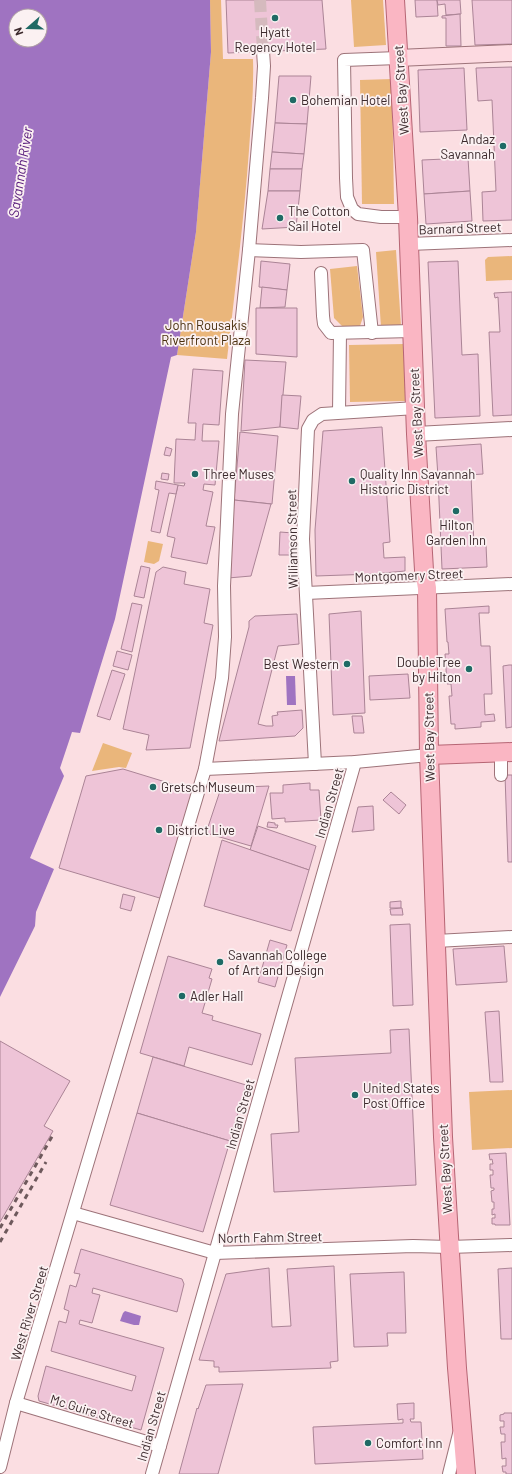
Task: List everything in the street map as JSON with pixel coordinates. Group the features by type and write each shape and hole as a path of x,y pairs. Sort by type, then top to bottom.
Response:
{"main road":[{"name":"West Bay Street","path":"395,0 408,216 416,434 424,570 427,588 429,755 443,1137 461,1423 466,1474"},
{"path":"398,58 512,53"},
{"path":"429,755 507,753"}],"street":[{"name":"West River Street","path":"0,1467 16,1403 195,805 205,769 222,678 225,637 224,586 232,414 249,250 262,98 264,66 263,52"},
{"path":"398,58 344,60 347,197 352,209 358,214 381,217 408,216"},
{"name":"Barnard Street","path":"409,244 512,240"},
{"path":"249,250 301,252 363,250 372,333"},
{"path":"321,274 324,324 331,333 412,332"},
{"path":"339,412 340,333"},
{"name":"Williamson Street","path":"315,764 303,526 308,429 313,420 322,414 416,408"},
{"path":"416,434 512,429"},
{"name":"Montgomery Street","path":"306,593 512,584"},
{"path":"501,775 507,753"},
{"path":"205,769 355,762 429,755"},
{"name":"Indian Street","path":"152,1474 355,762"},
{"path":"436,941 512,936"},
{"name":"North Fahm Street","path":"73,1213 215,1253 413,1246 449,1247 512,1245"},
{"name":"Mc Guire Street","path":"16,1403 160,1446"},
{"path":"450,1474 461,1423"}],"green space":[{"name":"John Rousakis Riverfront Plaza","path":"210,0 221,0 223,59 253,59 252,105 247,176 227,359 177,355 196,232 211,52"},
{"path":"351,0 383,0 386,45 354,47"},
{"path":"392,79 394,204 362,204 360,80"},
{"path":"396,250 401,326 381,327 376,252"},
{"path":"512,256 512,280 486,281 485,260 488,257"},
{"path":"357,266 363,317 360,326 342,326 334,318 330,269"},
{"path":"405,344 406,401 350,402 349,345"},
{"path":"148,541 163,544 159,561 154,564 144,562"},
{"path":"103,743 132,753 126,768 119,767 92,771"},
{"path":"512,1090 512,1148 472,1150 469,1092"}],"water":[{"name":"Savannah River","path":"0,0 210,0 211,52 196,232 177,355 171,357 115,619 80,733 72,732 60,768 64,776 30,858 54,869 36,912 35,926 0,997"},
{"path":"286,676 295,676 296,705 287,705"},
{"path":"125,1311 141,1316 139,1325 120,1321"}],"building":[{"name":"Hyatt Regency Hotel","path":"226,0 322,0 326,49 228,53"},
{"path":"415,0 437,0 438,16 416,17"},
{"path":"437,0 460,0 461,14 446,15 445,4 438,5"},
{"path":"472,0 512,0 512,44 475,45"},
{"path":"460,14 461,46 446,46 446,18 442,18 442,16"},
{"name":"Andaz Savannah","path":"512,67 512,220 483,221 482,192 496,191 492,100 478,101 476,68"},
{"path":"464,68 467,130 420,132 418,70"},
{"name":"Bohemian Hotel","path":"279,76 311,76 307,124 275,123"},
{"path":"275,123 307,124 304,154 272,152"},
{"path":"272,152 304,154 302,169 270,169"},
{"path":"468,158 470,191 424,194 422,160"},
{"path":"270,169 302,169 300,191 268,191"},
{"name":"The Cotton Sail Hotel","path":"268,191 300,191 296,227 262,229"},
{"path":"470,191 472,221 426,224 424,194"},
{"path":"261,261 290,264 287,290 259,287"},
{"path":"458,261 462,355 478,354 480,416 435,418 428,262"},
{"path":"262,287 287,290 285,307 260,308"},
{"path":"512,292 512,415 493,416 489,332 500,332 498,297 495,298 494,293"},
{"path":"256,308 297,308 297,357 256,354"},
{"path":"245,360 286,362 280,427 241,431"},
{"name":"Three Muses","path":"193,369 223,371 219,425 203,424 202,441 219,441 215,485 204,484 203,490 213,492 206,526 215,527 207,564 171,557 175,538 167,536 178,485 184,486 185,483 174,483 176,439 195,440 196,423 188,423"},
{"path":"282,395 301,396 298,429 280,427"},
{"name":"Quality Inn Savannah Historic District","path":"382,427 390,542 383,543 384,558 405,557 405,571 373,574 316,576 315,530 323,431"},
{"path":"240,432 278,436 272,504 234,500"},
{"path":"481,444 483,474 438,477 436,447"},
{"path":"166,447 172,449 170,456 164,455"},
{"path":"162,473 169,474 168,480 161,479"},
{"name":"Hilton Garden Inn","path":"471,475 474,546 486,545 487,567 442,569 438,477"},
{"path":"156,481 178,485 176,494 169,493 160,533 151,531 159,490 155,489"},
{"path":"234,500 271,504 251,576 228,578"},
{"path":"280,532 293,533 292,555 279,555"},
{"path":"141,566 150,568 144,598 134,596"},
{"path":"163,567 186,572 184,584 210,589 204,623 213,625 190,748 146,750 149,735 123,729 156,572"},
{"path":"132,603 142,605 132,652 121,649"},
{"name":"DoubleTree by Hilton","path":"489,606 489,613 479,613 481,646 490,646 492,694 484,694 485,715 494,714 495,721 481,722 481,727 455,729 455,724 451,724 449,696 452,696 451,684 447,684 445,654 449,654 445,609"},
{"name":"Best Western","path":"361,611 365,713 333,715 329,614"},
{"path":"297,614 299,644 278,646 258,724 273,726 272,716 278,715 277,712 302,710 303,728 295,736 219,741 249,627 249,621 255,616"},
{"path":"117,651 132,655 128,670 113,666"},
{"path":"512,665 512,727 506,728 503,666"},
{"path":"112,670 125,674 110,720 97,716"},
{"path":"408,674 410,698 370,700 369,676"},
{"path":"352,716 362,716 364,733 354,733"},
{"name":"District Live","path":"123,769 195,791 163,899 59,868 86,776"},
{"path":"505,775 512,775 512,862 508,862"},
{"path":"310,783 310,790 319,790 321,820 285,822 285,818 272,819 270,793 283,793 283,785"},
{"path":"269,786 251,846 206,833 221,788"},
{"path":"391,792 406,805 399,814 383,800"},
{"path":"373,806 374,830 352,832 358,807"},
{"path":"268,822 278,825 277,828 267,827"},
{"path":"258,826 316,846 309,870 250,850"},
{"path":"222,840 309,870 291,931 204,906"},
{"path":"123,894 135,897 131,911 120,908"},
{"path":"401,901 401,908 390,908 390,902"},
{"path":"402,908 403,915 391,915 390,909"},
{"path":"410,924 413,1005 393,1006 390,925"},
{"path":"270,940 287,945 275,987 258,982"},
{"path":"504,946 507,982 456,985 453,949"},
{"name":"Adler Hall","path":"168,956 212,969 209,978 212,979 202,1013 213,1016 212,1020 261,1034 252,1065 189,1047 184,1066 140,1053"},
{"path":"499,1011 503,1082 490,1082 485,1012"},
{"name":"United States Post Office","path":"409,1029 416,1185 274,1192 271,1134 299,1132 295,1058 391,1053 390,1030"},
{"path":"0,1041 70,1081 44,1126 53,1131 0,1222"},
{"path":"153,1057 246,1085 230,1141 137,1113"},
{"path":"137,1113 230,1141 203,1232 110,1205"},
{"path":"506,1153 510,1225 495,1225 492,1224 492,1218 495,1218 495,1214 492,1215 494,1202 492,1202 491,1191 494,1190 494,1188 491,1188 490,1175 493,1175 493,1170 490,1170 490,1164 493,1164 492,1159 490,1160 489,1154"},
{"path":"81,1249 182,1279 184,1284 177,1312 93,1288 92,1293 100,1295 92,1323 80,1320 79,1324 164,1348 141,1430 39,1401 38,1396 46,1366 132,1391 136,1376 51,1351 59,1321 66,1323 69,1311 64,1309 70,1285 76,1287 80,1274 74,1273"},
{"path":"334,1266 338,1361 330,1362 331,1368 219,1372 219,1367 214,1367 214,1361 199,1360 226,1274 269,1268 272,1327 291,1326 287,1269"},
{"path":"512,1268 512,1339 501,1339 498,1269"},
{"path":"404,1272 406,1333 387,1333 388,1346 354,1347 350,1274"},
{"path":"243,1384 218,1474 179,1474 197,1408 198,1409 206,1385"},
{"name":"Comfort Inn","path":"414,1403 414,1419 410,1419 411,1422 421,1422 423,1459 315,1464 313,1427 403,1423 403,1419 398,1420 397,1404"},
{"path":"504,1413 512,1413 512,1474 506,1474 506,1472 503,1472 502,1466 506,1466 506,1458 502,1459 501,1442 505,1442 505,1434 501,1434 500,1427 504,1427 504,1421 500,1421 500,1415"}],"tunnel":[{"path":"260,0 263,51"}],"railway":[{"path":"0,1228 54,1133"},
{"path":"0,1242 46,1162"}],"place":[{"name":"Hyatt Regency Hotel","path":"275,18"},
{"name":"Bohemian Hotel","path":"293,100"},
{"name":"Andaz Savannah","path":"503,146"},
{"name":"The Cotton Sail Hotel","path":"280,218"},
{"name":"Three Muses","path":"195,474"},
{"name":"Quality Inn Savannah Historic District","path":"352,481"},
{"name":"Hilton Garden Inn","path":"456,511"},
{"name":"Best Western","path":"347,664"},
{"name":"DoubleTree by Hilton","path":"469,669"},
{"name":"Gretsch Museum","path":"153,787"},
{"name":"District Live","path":"159,830"},
{"name":"Savannah College of Art and Design","path":"220,962"},
{"name":"Adler Hall","path":"182,996"},
{"name":"United States Post Office","path":"355,1095"},
{"name":"Comfort Inn","path":"368,1443"}]}
